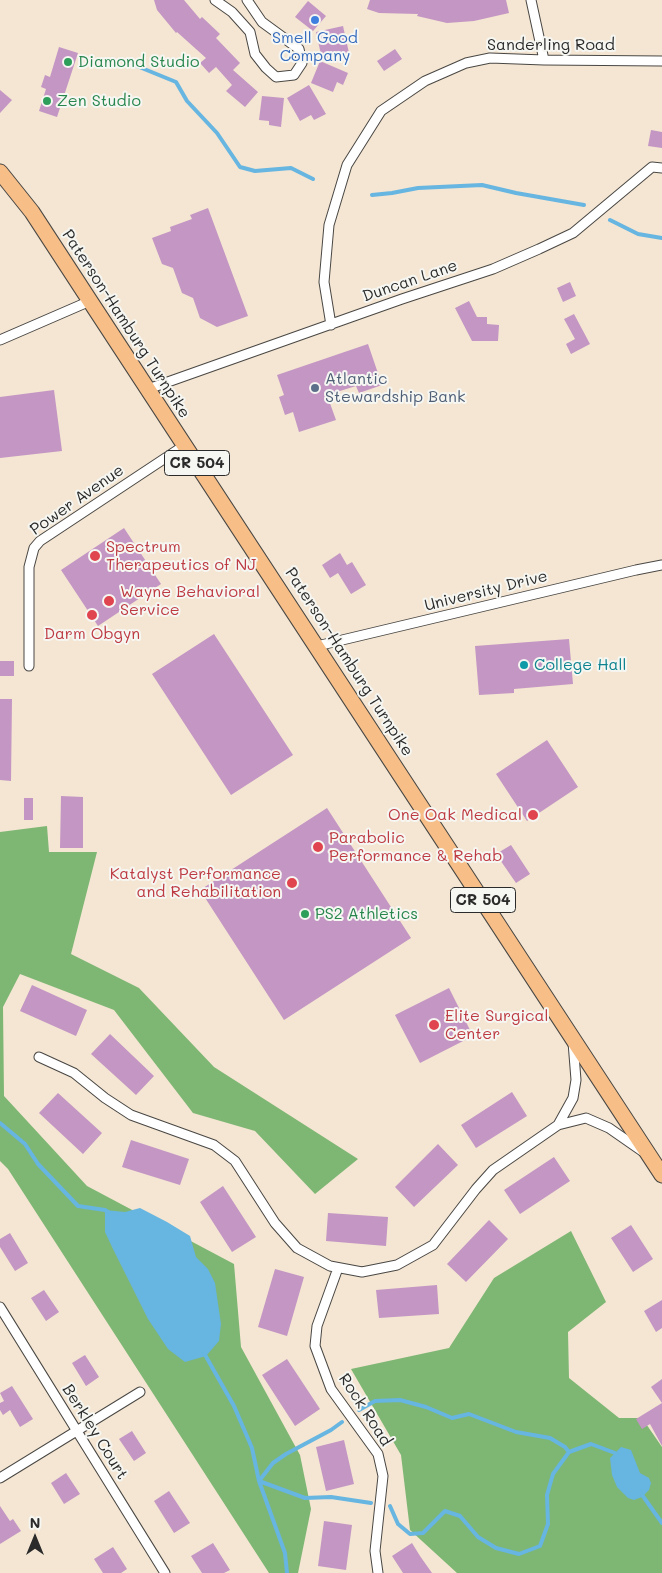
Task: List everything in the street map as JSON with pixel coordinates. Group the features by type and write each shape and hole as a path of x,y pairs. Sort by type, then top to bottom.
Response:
{"main road":[{"name":"Paterson-Hamburg Turnpike","path":"0,172 32,212 662,1176"}],"street":[{"path":"215,0 232,12 250,32 255,54 266,68 276,77 294,75 302,63 299,49 262,22 247,0"},
{"path":"531,0 544,60"},
{"path":"242,22 254,12"},
{"name":"Sanderling Road","path":"330,325 324,282 329,225 347,165 381,111 425,81 466,63 490,58 662,61"},
{"name":"Duncan Lane","path":"148,389 493,269 573,232 652,167 662,168"},
{"path":"0,340 90,300"},
{"name":"Power Avenue","path":"29,666 29,567 34,548 40,541 185,445"},
{"name":"University Drive","path":"317,646 662,565"},
{"path":"558,1125 573,1098 576,1080 572,1038"},
{"path":"39,1057 74,1073 131,1116 214,1145 235,1161 275,1224 297,1248 330,1266 362,1272 397,1265 433,1245 493,1170 558,1125 586,1118 609,1128 649,1155"},
{"name":"Rock Road","path":"338,1268 317,1326 315,1346 331,1389 378,1454 383,1476 375,1551 378,1573"},
{"name":"Berkley Court","path":"0,1308 166,1573"},
{"path":"0,1478 140,1392"}],"green space":[{"path":"47,826 49,852 97,852 71,954 139,988 214,1067 358,1159 315,1194 255,1131 193,1113 114,1010 20,974 3,1007 4,1096 87,1186 234,1264 241,1347 300,1455 311,1509 298,1573 269,1573 8,1169 0,1161 0,832"},
{"path":"571,1231 606,1302 568,1332 569,1378 619,1418 642,1418 662,1447 662,1573 457,1573 410,1530 401,1455 351,1369 449,1348 494,1278"}],"water":[{"path":"140,1208 190,1236 196,1257 208,1269 215,1283 221,1324 219,1341 206,1356 185,1362 168,1349 148,1319 105,1232 105,1210 125,1212"},
{"path":"621,1447 631,1450 640,1473 649,1478 651,1483 649,1490 642,1497 634,1500 628,1498 617,1487 612,1475 610,1458"}],"building":[{"path":"154,0 184,0 200,19 202,17 220,34 216,38 240,63 233,70 258,92 245,107 226,91 232,85 216,67 209,73 200,63 206,58 176,33 157,10"},
{"path":"370,0 506,0 509,13 474,21 447,23 417,16 418,14 379,13 367,9"},
{"path":"308,1 326,16 313,31 295,17"},
{"path":"343,26 349,53 322,59 316,32"},
{"path":"59,47 78,53 57,117 39,111 46,89 41,87 45,75 50,77"},
{"path":"395,49 402,59 384,71 377,61"},
{"path":"320,61 348,73 343,85 337,82 333,92 311,83"},
{"path":"309,85 326,114 314,120 311,115 300,121 287,98"},
{"path":"0,90 12,100 0,113"},
{"path":"262,96 284,98 281,127 269,125 269,121 259,120"},
{"path":"651,130 662,132 662,148 648,146"},
{"path":"208,208 248,316 217,327 200,318 193,298 182,293 173,268 162,264 152,238 171,231 170,227 192,219 190,215"},
{"path":"570,282 576,296 563,302 557,288"},
{"path":"469,301 477,317 487,317 487,324 499,325 498,341 472,341 455,308"},
{"path":"574,314 590,344 571,354 566,344 575,339 564,319"},
{"name":"Atlantic Stewardship Bank","path":"368,344 382,385 359,393 356,386 327,395 336,420 299,432 293,412 285,415 279,397 284,395 277,375"},
{"path":"54,390 62,451 0,458 0,397"},
{"path":"124,528 161,584 98,626 61,570"},
{"path":"340,553 347,565 352,562 366,585 351,594 338,573 330,578 322,565"},
{"path":"214,634 293,755 231,795 152,674"},
{"name":"College Hall","path":"569,639 573,684 514,689 514,693 479,695 475,646"},
{"path":"0,661 14,661 14,676 0,676"},
{"path":"0,699 12,699 11,781 0,780"},
{"path":"547,740 578,787 527,821 496,774"},
{"path":"61,796 83,797 83,848 60,848"},
{"path":"24,798 33,798 33,820 24,820"},
{"name":"PS2 Athletics","path":"327,808 411,938 284,1020 200,890"},
{"path":"511,845 530,874 516,883 496,854"},
{"path":"32,985 87,1010 76,1036 20,1011"},
{"name":"Elite Surgical Center","path":"449,988 473,1036 420,1063 395,1015"},
{"path":"110,1034 154,1076 136,1095 91,1054"},
{"path":"512,1092 527,1116 476,1148 461,1125"},
{"path":"58,1093 102,1133 83,1154 39,1113"},
{"path":"131,1140 189,1159 180,1185 122,1167"},
{"path":"438,1144 458,1165 414,1207 395,1187"},
{"path":"554,1157 570,1181 520,1214 504,1190"},
{"path":"223,1186 256,1237 232,1252 200,1202"},
{"path":"328,1213 388,1217 386,1246 326,1241"},
{"path":"489,1220 508,1239 466,1282 447,1264"},
{"path":"631,1225 653,1259 633,1272 611,1238"},
{"path":"10,1233 28,1263 15,1271 0,1247 0,1239"},
{"path":"275,1269 304,1277 287,1336 258,1327"},
{"path":"437,1285 439,1314 379,1318 376,1290"},
{"path":"44,1290 59,1312 46,1321 31,1298"},
{"path":"662,1300 662,1328 656,1332 644,1311"},
{"path":"85,1355 99,1377 86,1386 72,1363"},
{"path":"287,1359 320,1409 295,1426 262,1375"},
{"path":"662,1379 662,1403 651,1387"},
{"path":"12,1386 33,1419 20,1427 10,1410 3,1415 0,1410 0,1403 4,1401 0,1393"},
{"path":"662,1403 662,1446 650,1424 642,1429 636,1419"},
{"path":"132,1431 146,1453 134,1461 119,1439"},
{"path":"344,1440 354,1484 326,1491 316,1447"},
{"path":"66,1473 80,1494 64,1504 51,1483"},
{"path":"169,1491 190,1523 174,1533 154,1501"},
{"path":"0,1506 10,1521 13,1519 21,1531 0,1544"},
{"path":"324,1521 352,1525 346,1570 318,1566"},
{"path":"213,1543 230,1570 224,1573 202,1573 191,1556"},
{"path":"412,1543 432,1573 403,1573 392,1556"},
{"path":"113,1547 127,1569 121,1573 103,1573 94,1559"}],"waterway":[{"path":"127,62 176,82 187,101 217,133 240,167 255,171 291,168 313,179"},
{"path":"372,195 418,188 482,185 584,205"},
{"path":"610,220 638,234 662,238"},
{"path":"0,1123 25,1144 38,1164 78,1206 108,1212"},
{"path":"204,1353 234,1406 252,1448 259,1481 305,1498 331,1497 371,1503"},
{"path":"359,1410 375,1401 400,1400 426,1407 452,1418 469,1414 516,1432 550,1438 565,1447 569,1452"},
{"path":"287,1573 285,1553 259,1481 273,1463 342,1422"},
{"path":"390,1506 398,1524 410,1534 423,1533 445,1511 460,1516 478,1537 496,1548 519,1554 540,1546 548,1524 547,1495 553,1474 569,1452 591,1444 615,1453 617,1457"},
{"path":"640,1492 662,1523"}],"place":[{"name":"Smell Good Company","path":"315,20"},
{"name":"Diamond Studio","path":"68,62"},
{"name":"Zen Studio","path":"47,101"},
{"name":"Atlantic Stewardship Bank","path":"315,388"},
{"name":"Spectrum Therapeutics of NJ","path":"95,556"},
{"name":"Wayne Behavioral Service","path":"109,601"},
{"name":"Darm Obgyn","path":"92,615"},
{"name":"College Hall","path":"524,665"},
{"name":"One Oak Medical","path":"533,815"},
{"name":"Parabolic Performance & Rehab","path":"318,847"},
{"name":"Katalyst Performance and Rehabilitation","path":"292,883"},
{"name":"PS2 Athletics","path":"305,914"},
{"name":"Elite Surgical Center","path":"434,1025"}]}
